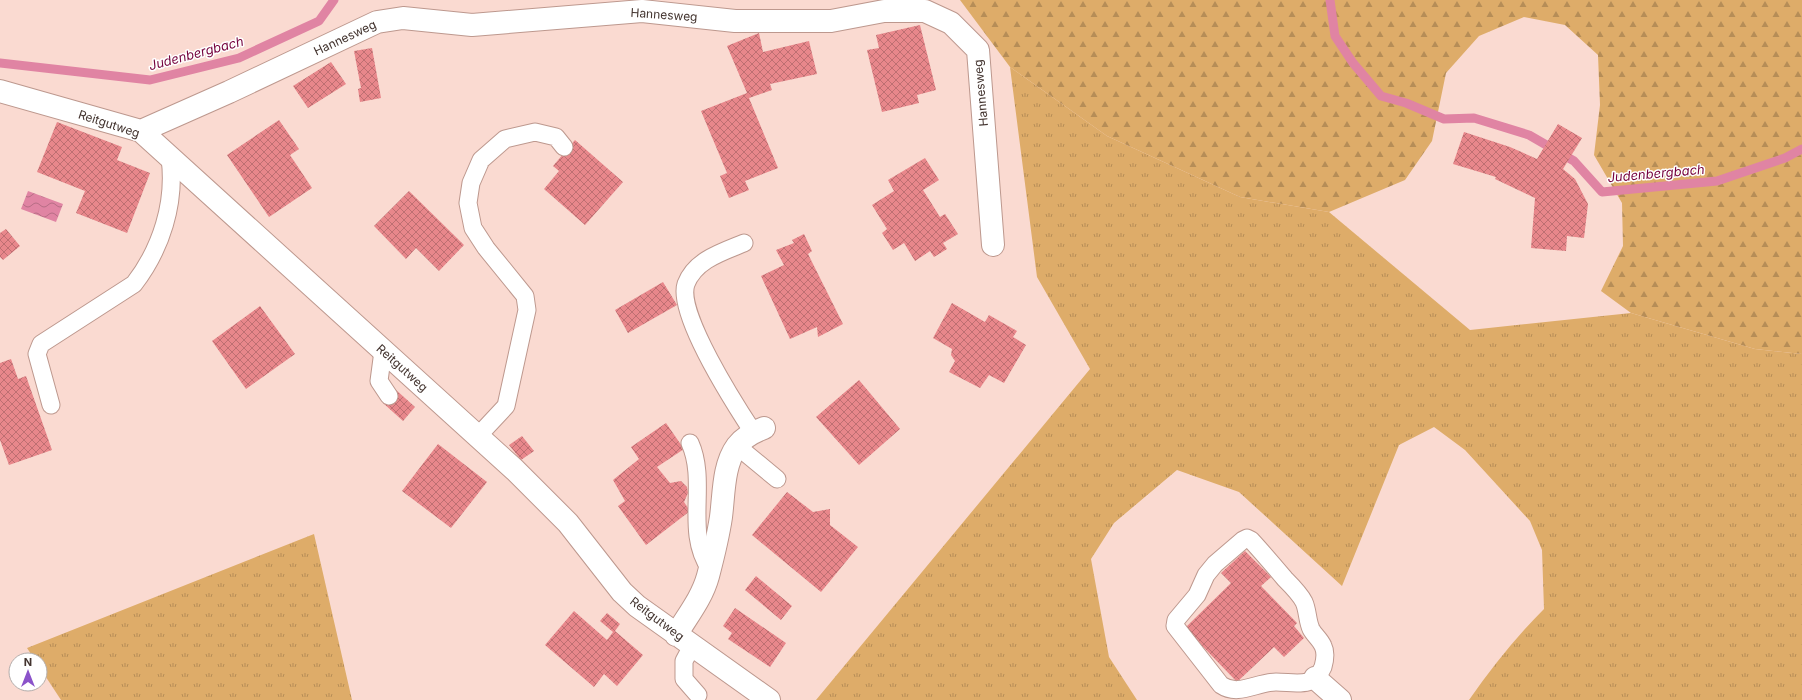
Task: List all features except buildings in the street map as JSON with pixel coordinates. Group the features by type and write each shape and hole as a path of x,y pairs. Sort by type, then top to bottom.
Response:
{"street":[{"name":"Hannesweg","path":"141,131 229,92 378,22 403,18 472,25 642,11 735,21 831,21 884,11 925,11 950,23 978,50 993,245"},
{"name":"Reitgutweg","path":"0,92 141,131 515,470 568,523 622,592 637,606 769,700"},
{"path":"684,640 710,569 720,518 728,464 752,435"},
{"path":"1315,678 1340,700"}],"lane":[{"path":"478,436 506,406 527,310 525,296 486,248 473,228 468,203 471,184 481,160 505,139 535,132 556,137 564,147"},
{"path":"51,405 38,354 41,344 134,284 145,270 158,247 165,223 173,176 170,158"},
{"path":"744,243 721,252 701,264 690,276 684,289 687,308 701,342 778,479"},
{"path":"383,351 379,381 389,396"},
{"path":"690,443 695,459 697,474 698,542 702,555 710,569"},
{"path":"1247,538 1251,540 1305,603 1308,621 1312,631 1324,647 1324,662 1321,671 1315,678 1308,682 1302,683 1266,682 1239,691 1227,689 1221,684 1178,630 1176,620 1197,595 1206,575 1215,564 1243,540 1247,538"},
{"path":"684,640 684,679 698,695"}],"green space":[{"path":"960,0 1802,0 1802,354 1755,349 1631,313 1601,291 1623,246 1622,203 1594,155 1600,105 1598,55 1565,25 1524,17 1479,36 1446,73 1432,141 1405,180 1329,212 1240,197 1107,136 1010,67"},
{"path":"1010,67 1107,136 1240,197 1329,212 1470,330 1631,313 1755,349 1802,354 1802,700 1469,700 1486,676 1524,630 1544,609 1542,550 1530,521 1465,450 1434,427 1399,445 1342,586 1239,492 1177,470 1114,523 1091,559 1109,657 1137,700 816,700 1090,369 1037,277"},
{"path":"314,534 352,700 61,700 48,680 48,652 30,652 27,648"}],"water":[{"path":"28,191 63,204 56,222 21,209"}],"waterway":[{"name":"Judenbergbach","path":"0,63 150,80 239,58 319,21 334,0"},
{"name":"Judenbergbach","path":"1330,0 1335,36 1353,63 1381,96 1406,103 1444,119 1474,118 1529,135 1574,161 1602,192 1717,181 1785,158 1802,149"}]}
